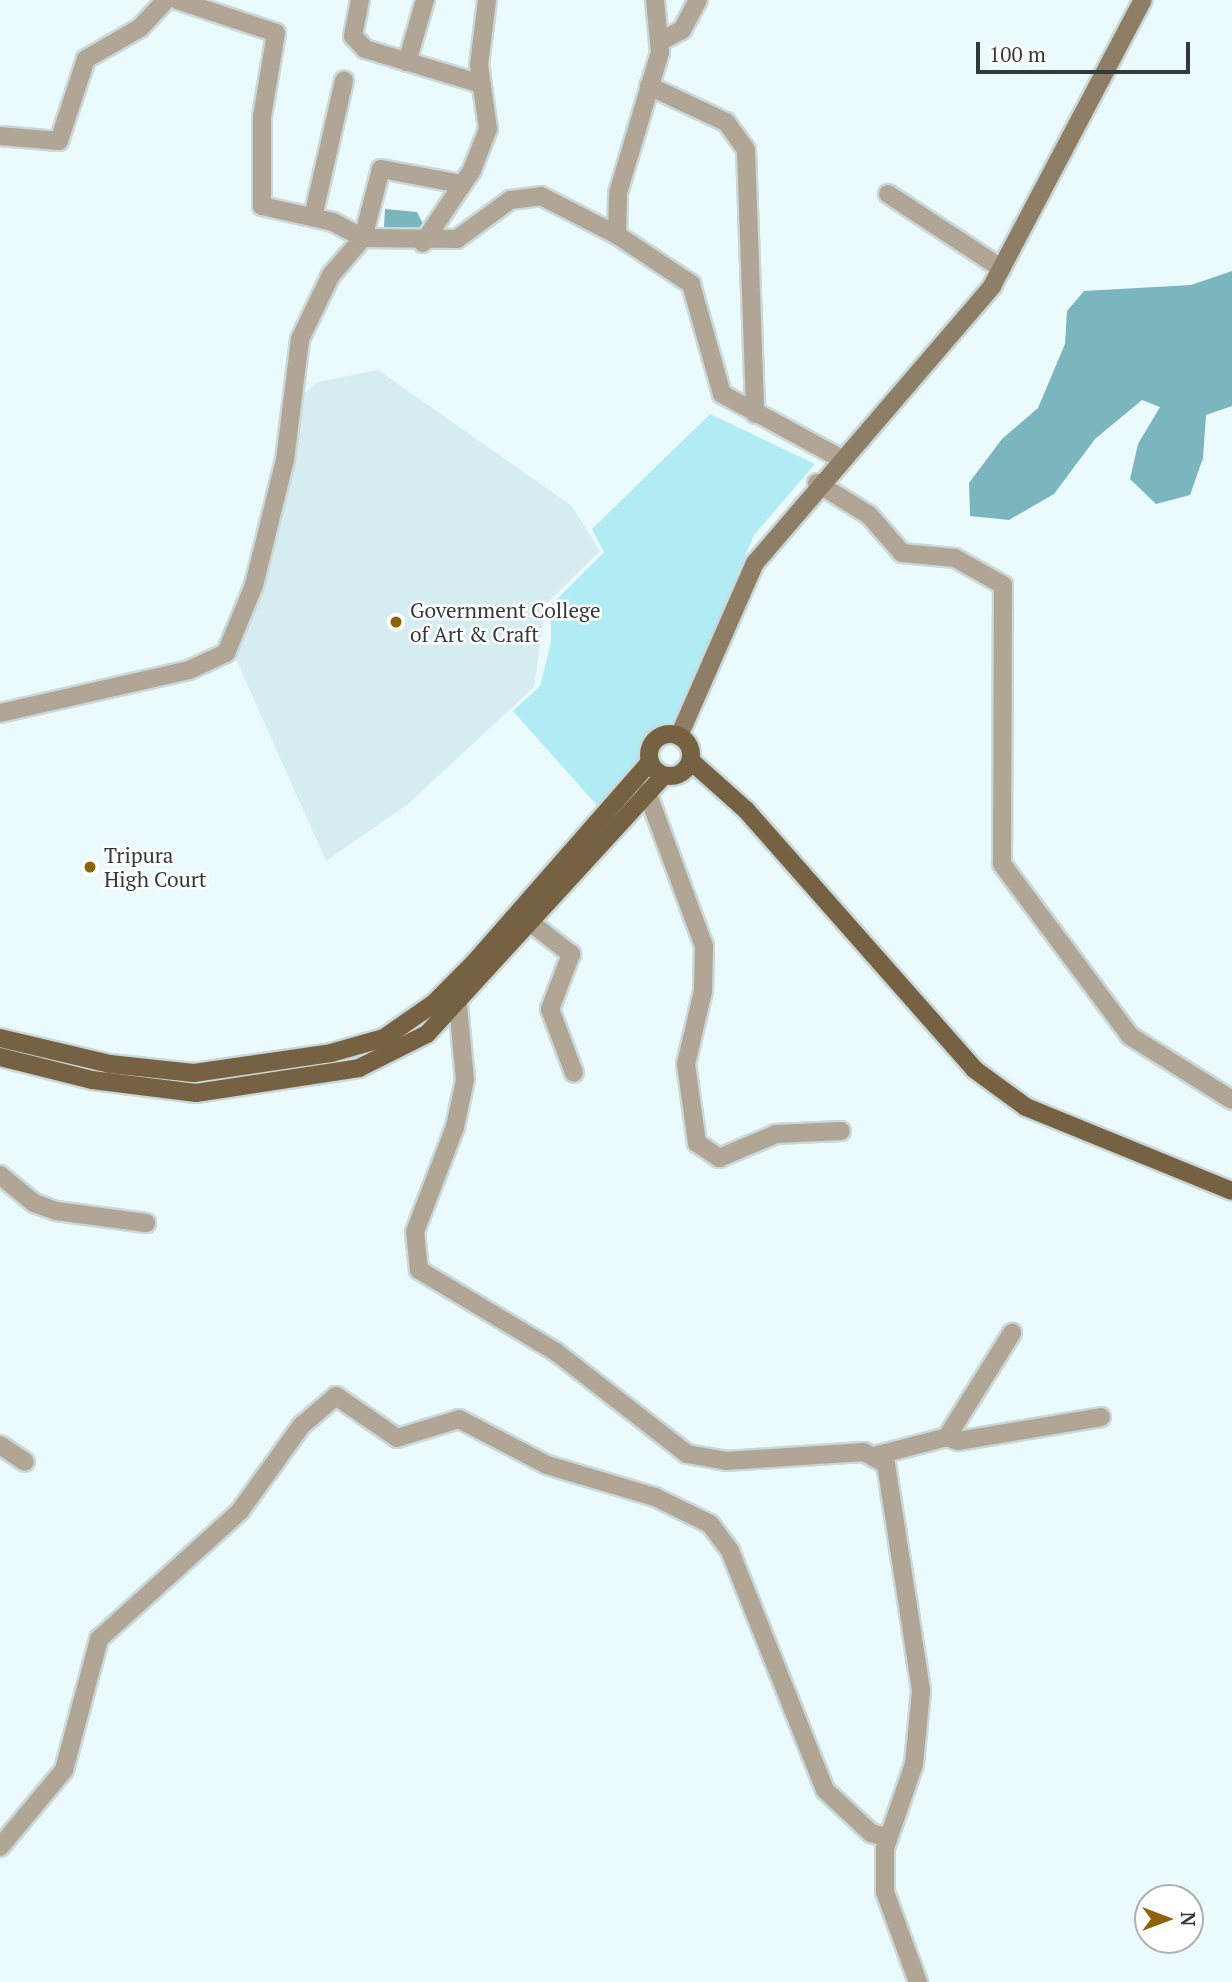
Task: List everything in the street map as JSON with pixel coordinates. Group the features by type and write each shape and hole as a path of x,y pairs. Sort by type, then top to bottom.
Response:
{"main road":[{"path":"0,1038 110,1064 194,1073 331,1054 384,1038 433,1004 474,963 650,762 653,742 679,736 691,761 746,810 974,1069 1002,1092 1232,1191"},
{"path":"0,1057 115,1084 196,1093 359,1068 428,1034 458,1005 663,776 677,776 691,761"},
{"path":"650,762 663,776"}],"street":[{"path":"0,136 59,141 86,60 140,28 166,0"},
{"path":"177,0 276,33 262,117 261,200 268,209 313,217 363,238 423,243 471,232 523,194 541,196 617,234 691,284 716,383 722,394 840,458"},
{"path":"360,0 352,27 357,43 407,62 482,84"},
{"path":"407,62 425,0"},
{"path":"423,243 461,184 488,129 482,84 487,0"},
{"path":"617,234 618,193 661,41 654,0"},
{"path":"661,41 682,30 698,0"},
{"path":"679,736 755,563 817,483 964,322 1002,269 1143,0"},
{"path":"313,217 344,80"},
{"path":"649,86 726,122 746,149 755,414"},
{"path":"0,713 188,670 226,653 254,585 285,460 300,339 331,275 363,238 381,169 461,184"},
{"path":"888,194 1002,269"},
{"path":"817,483 869,515 901,552 955,558 1003,585 1002,864 1129,1036 1232,1100"},
{"path":"648,792 704,946 703,991 686,1054 697,1143 719,1158 776,1134 841,1131"},
{"path":"531,923 571,954 551,1009 574,1073"},
{"path":"458,1005 465,1080 455,1127 415,1232 419,1270 556,1352 687,1454 726,1461 878,1455 947,1437 958,1441 1101,1417"},
{"path":"0,1175 34,1203 56,1211 146,1223"},
{"path":"947,1437 1012,1333"},
{"path":"0,1847 64,1770 99,1639 240,1511 301,1426 336,1396 397,1438 459,1419 547,1465 655,1497 710,1524 730,1551 825,1790 871,1833 888,1838"},
{"path":"0,1445 26,1462"},
{"path":"878,1455 891,1476 921,1691 914,1764 888,1838 885,1892 918,1982"}],"shaded area":[{"path":"385,209 417,212 423,224 416,230 384,227"},
{"path":"1232,271 1232,406 1206,415 1203,458 1190,495 1156,504 1130,479 1138,444 1160,407 1142,400 1095,439 1054,494 1009,520 970,516 969,483 1002,439 1038,408 1065,344 1067,311 1084,291 1191,285"},
{"name":"Government College of Art & Craft","path":"378,370 572,506 600,551 546,604 534,687 408,804 326,861 234,655 299,398 318,382"},
{"path":"710,414 815,464 754,535 662,752 602,811 513,711 540,686 551,642 551,605 604,552 592,529"}],"place":[{"name":"Government College of Art & Craft","path":"396,622"},
{"name":"Tripura High Court","path":"90,867"}]}
